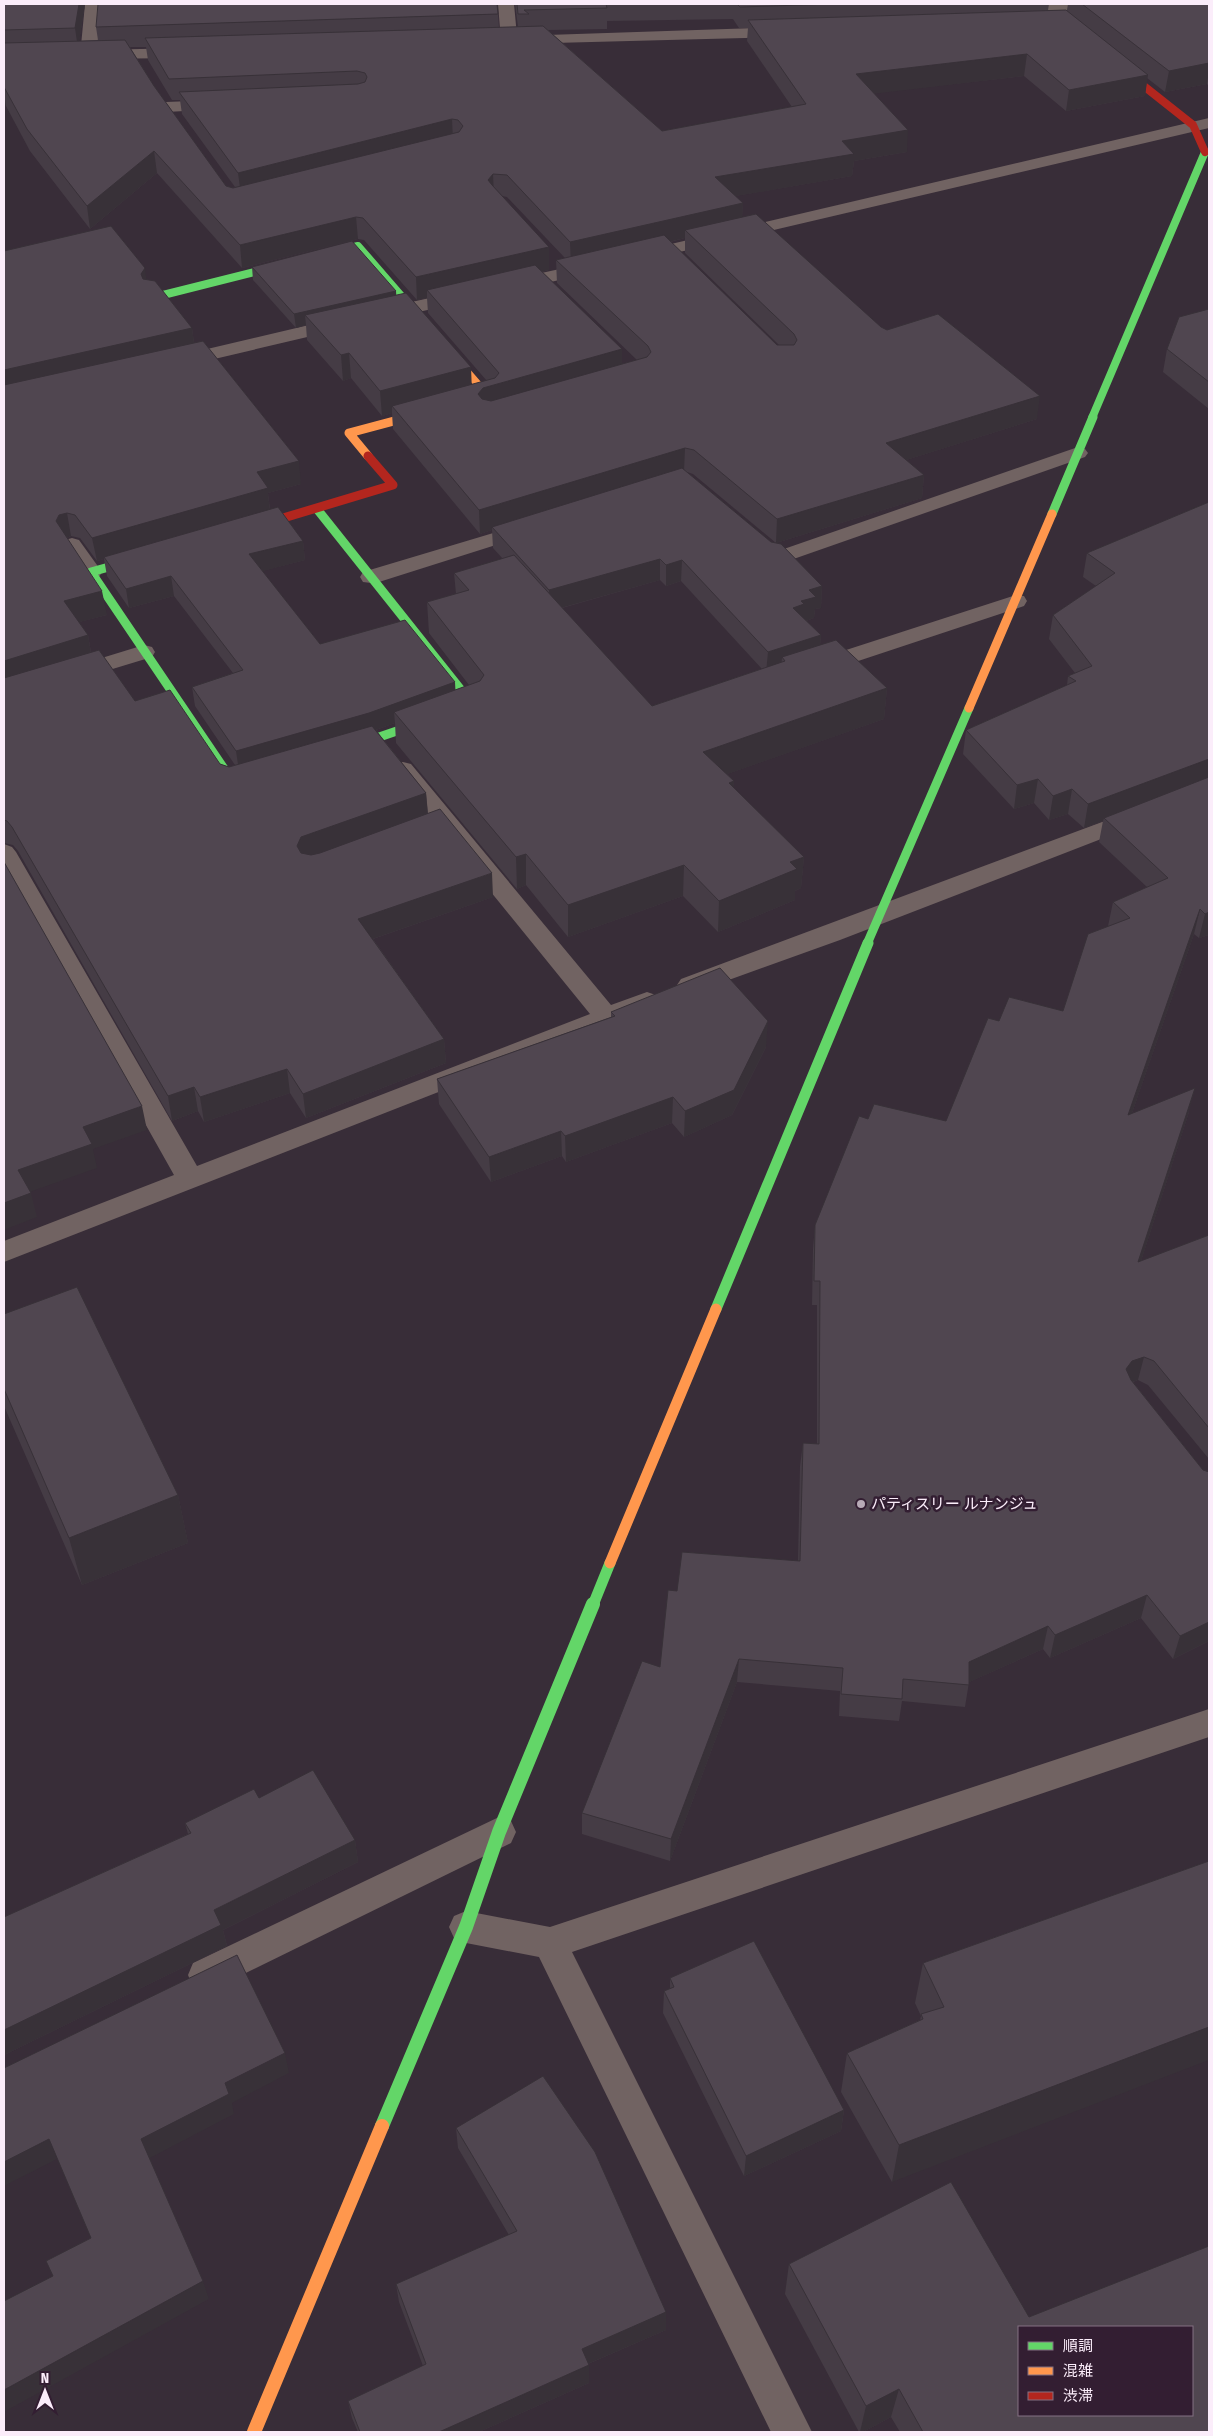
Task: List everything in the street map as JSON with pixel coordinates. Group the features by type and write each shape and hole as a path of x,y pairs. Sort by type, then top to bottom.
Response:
{"street":[{"path":"88,56 92,4"},
{"path":"506,4 509,41"},
{"path":"1052,16 1114,4"},
{"path":"489,42 802,32"},
{"path":"69,56 204,52"},
{"path":"253,2432 466,1927 499,1832 879,915 1016,602 1205,152 1201,124 1103,54"},
{"path":"135,55 144,70"},
{"path":"178,123 161,100 234,104"},
{"path":"160,366 412,307 617,262 1201,124"},
{"path":"155,297 358,246 488,396 349,432 393,485 242,530"},
{"path":"668,250 682,263"},
{"path":"552,259 565,274"},
{"path":"539,280 553,293"},
{"path":"742,528 778,558 1078,452"},
{"path":"317,509 473,705 333,752"},
{"path":"371,577 542,524"},
{"path":"72,544 233,782 251,777"},
{"path":"91,572 157,554"},
{"path":"799,673 1016,602"},
{"path":"4,695 144,652"},
{"path":"379,738 606,1016"},
{"path":"4,1252 192,1180 606,1016 1154,811"},
{"path":"420,831 446,821"},
{"path":"4,852 192,1180"},
{"path":"466,1927 550,1942 1209,1724"},
{"path":"180,1987 499,1832"},
{"path":"550,1942 792,2432"}],"building":[{"path":"4,4 79,4 75,28 4,30"},
{"path":"98,4 497,4 498,14 96,27"},
{"path":"517,4 606,4 607,8 524,10 529,14 518,14"},
{"path":"737,4 833,4 740,7"},
{"path":"1082,4 1209,4 1209,63 1169,71"},
{"path":"1066,10 1148,75 1069,90 1027,54 856,74 908,130 842,141 854,154 715,177 743,203 570,242 507,175 493,174 488,180 549,247 416,277 363,218 356,217 240,245 154,151 87,206 27,129 4,87 4,43 125,40 154,86 226,186 233,188 459,132 463,126 458,120 452,119 238,173 179,92 358,84 365,82 367,77 365,73 357,71 169,79 145,38 543,26 662,131 806,104 748,20"},
{"path":"756,214 881,327 887,330 938,314 1040,396 886,443 924,475 777,519 694,450 685,448 479,510 392,406 495,378 499,373 427,290 535,265 622,349 483,388 478,394 482,399 491,401 647,357 651,352 648,346 556,260 664,235 777,345 794,345 797,340 794,334 685,230"},
{"path":"111,226 145,268 141,274 143,279 155,281 192,328 4,370 4,251"},
{"path":"352,241 396,291 294,314 252,267"},
{"path":"406,293 471,367 380,391 349,353 341,355 305,315"},
{"path":"1209,309 1209,382 1167,349 1179,317"},
{"path":"203,341 299,461 257,472 268,488 92,538 75,515 67,513 59,515 56,521 102,591 64,601 88,635 4,661 4,385"},
{"path":"682,468 771,542 781,544 822,586 809,590 816,597 801,601 804,604 793,608 821,635 768,652 682,560 666,565 660,559 549,590 492,527"},
{"path":"1209,502 1209,759 1088,804 1072,789 1053,796 1038,779 1017,785 966,730 1076,681 1068,676 1092,666 1053,615 1115,573 1087,553"},
{"path":"278,507 303,541 249,554 320,644 405,620 455,682 369,713 236,751 192,687 243,670 171,576 126,589 104,557"},
{"path":"514,555 652,706 785,661 782,657 836,640 887,688 703,752 734,781 729,783 804,857 790,862 797,869 719,901 684,865 568,905 526,854 516,857 394,712 480,681 484,675 427,602 469,590 454,573"},
{"path":"99,650 135,701 170,690 220,764 229,767 372,726 426,793 301,837 297,846 301,853 311,855 320,853 440,809 492,873 358,919 444,1039 303,1094 287,1069 200,1097 194,1087 168,1096 12,827 4,820 4,678"},
{"path":"1209,777 1209,912 1205,914 1200,909 1128,1115 1195,1088 1138,1262 1209,1235 1209,1428 1154,1361 1144,1357 1132,1361 1126,1369 1131,1380 1203,1470 1209,1472 1209,1622 1180,1636 1147,1595 1055,1635 1048,1626 969,1662 969,1685 903,1679 902,1699 841,1694 843,1668 739,1659 671,1839 582,1813 642,1661 660,1667 668,1590 677,1591 682,1552 800,1561 803,1443 819,1444 820,1281 814,1281 815,1225 859,1116 868,1119 874,1104 946,1121 988,1018 999,1021 1009,997 1063,1011 1088,934 1130,918 1113,902 1168,878 1104,818"},
{"path":"4,862 142,1106 83,1127 92,1144 18,1170 31,1193 4,1203"},
{"path":"720,968 768,1021 734,1090 685,1111 673,1097 565,1136 561,1131 489,1157 437,1079 615,1016 611,1012"},
{"path":"77,1287 178,1495 69,1538 4,1389 4,1314"},
{"path":"313,1770 355,1840 214,1910 221,1925 4,2030 4,1917 191,1833 185,1823 254,1789 259,1798"},
{"path":"1209,1861 1209,2027 899,2145 847,2053 923,2019 921,2014 944,2007 923,1963"},
{"path":"754,1941 844,2110 746,2156 664,1991 674,1987 670,1978"},
{"path":"237,1955 285,2053 225,2083 229,2094 141,2139 203,2281 4,2390 4,2301 53,2276 46,2261 91,2238 49,2139 4,2162 4,2068"},
{"path":"543,2076 595,2152 666,2312 582,2349 589,2365 439,2432 360,2432 348,2401 426,2364 396,2284 517,2231 456,2128"},
{"path":"951,2182 1029,2317 1209,2246 1209,2432 923,2432 899,2389 866,2406 789,2264"}],"traffic: fast":[{"path":"1052,514 1205,152"},
{"path":"155,297 358,246 455,358"},
{"path":"317,509 473,705 347,748"},
{"path":"141,558 91,572 233,782 239,781"},
{"path":"716,1309 879,915 969,708"},
{"path":"382,2126 466,1927 499,1832 610,1563"}],"traffic: slow":[{"path":"455,358 488,396 467,401"},
{"path":"368,456 349,433 428,412"},
{"path":"969,708 1052,514"},
{"path":"610,1563 716,1309"},
{"path":"254,2432 382,2126"}],"traffic: jam":[{"path":"1116,64 1193,125 1205,152"},
{"path":"250,528 393,485 368,456"}],"place":[{"name":"パティスリー ルナンジュ","path":"861,1504"}]}
